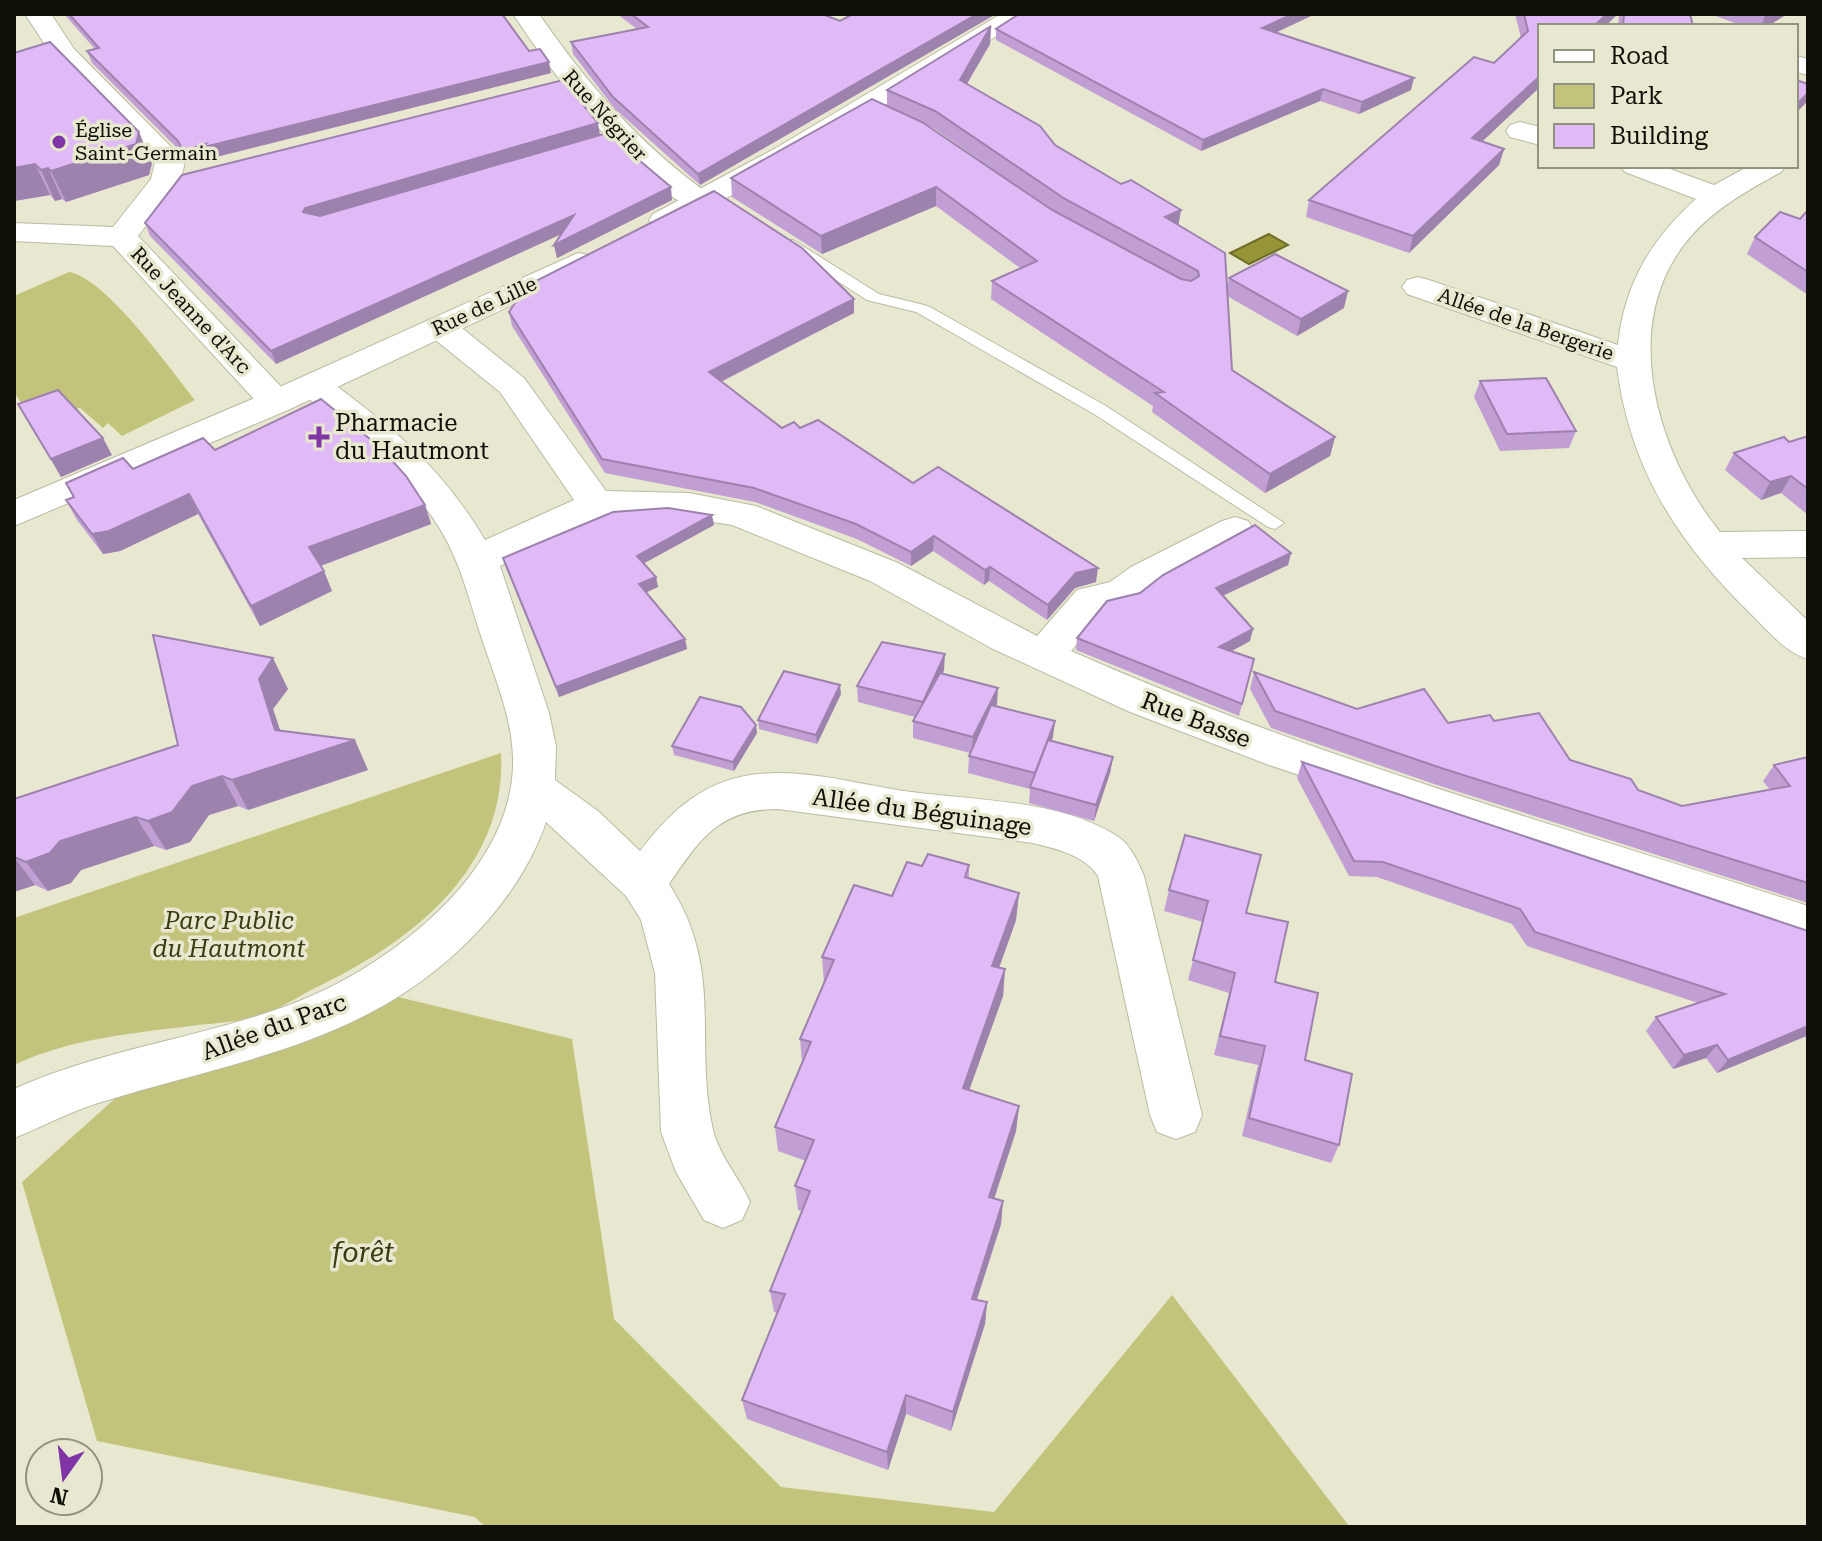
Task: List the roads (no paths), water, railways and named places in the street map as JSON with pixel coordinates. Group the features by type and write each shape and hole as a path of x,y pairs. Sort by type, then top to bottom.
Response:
{"street":[{"name":"Rue Négrier","path":"526,14 614,138 651,167 712,199"},
{"path":"638,233 712,199 878,111 1019,14"},
{"name":"Rue Jeanne d'Arc","path":"44,25 165,154 171,171 179,178 122,237 276,402"},
{"path":"539,88 570,80"},
{"path":"1640,168 1714,195"},
{"name":"Allée de la Bergerie","path":"1767,168 1714,195 1680,226 1648,277 1637,309 1633,361 1640,408 1656,455 1686,513 1710,545 1808,644"},
{"path":"14,232 122,237"},
{"name":"Rue de Lille","path":"14,514 314,385 600,251"},
{"name":"Allée de la Bergerie","path":"1418,287 1633,361"},
{"path":"440,327 512,385 596,504 495,551 479,562"},
{"name":"Allée du Parc","path":"14,1114 66,1091 253,1040 351,1001 419,957 477,900 496,876 520,828 533,788 535,764 528,715 479,562 412,465 314,385"},
{"name":"Rue Basse","path":"596,504 660,502 720,508 743,515 884,572 1043,656 1109,687 1284,753 1808,926"},
{"path":"1043,656 1091,600 1122,593 1145,576 1235,530"},
{"path":"1710,545 1808,544"},
{"path":"533,788 582,824 643,883 660,905 677,944 687,1132 695,1154 723,1202"},
{"name":"Allée du Béguinage","path":"643,883 693,820 739,794 759,792 994,818 1098,847 1114,860 1121,876 1176,1115"}],"lane":[{"path":"771,232 873,297 922,309 1100,410 1275,523"}],"place":[{"name":"Église Saint-Germain","path":"59,142"},
{"name":"Pharmacie du Hautmont","path":"319,437"}],"park label":[{"name":"Parc Public du Hautmont","path":"229,935"},
{"name":"forêt","path":"363,1252"}]}
